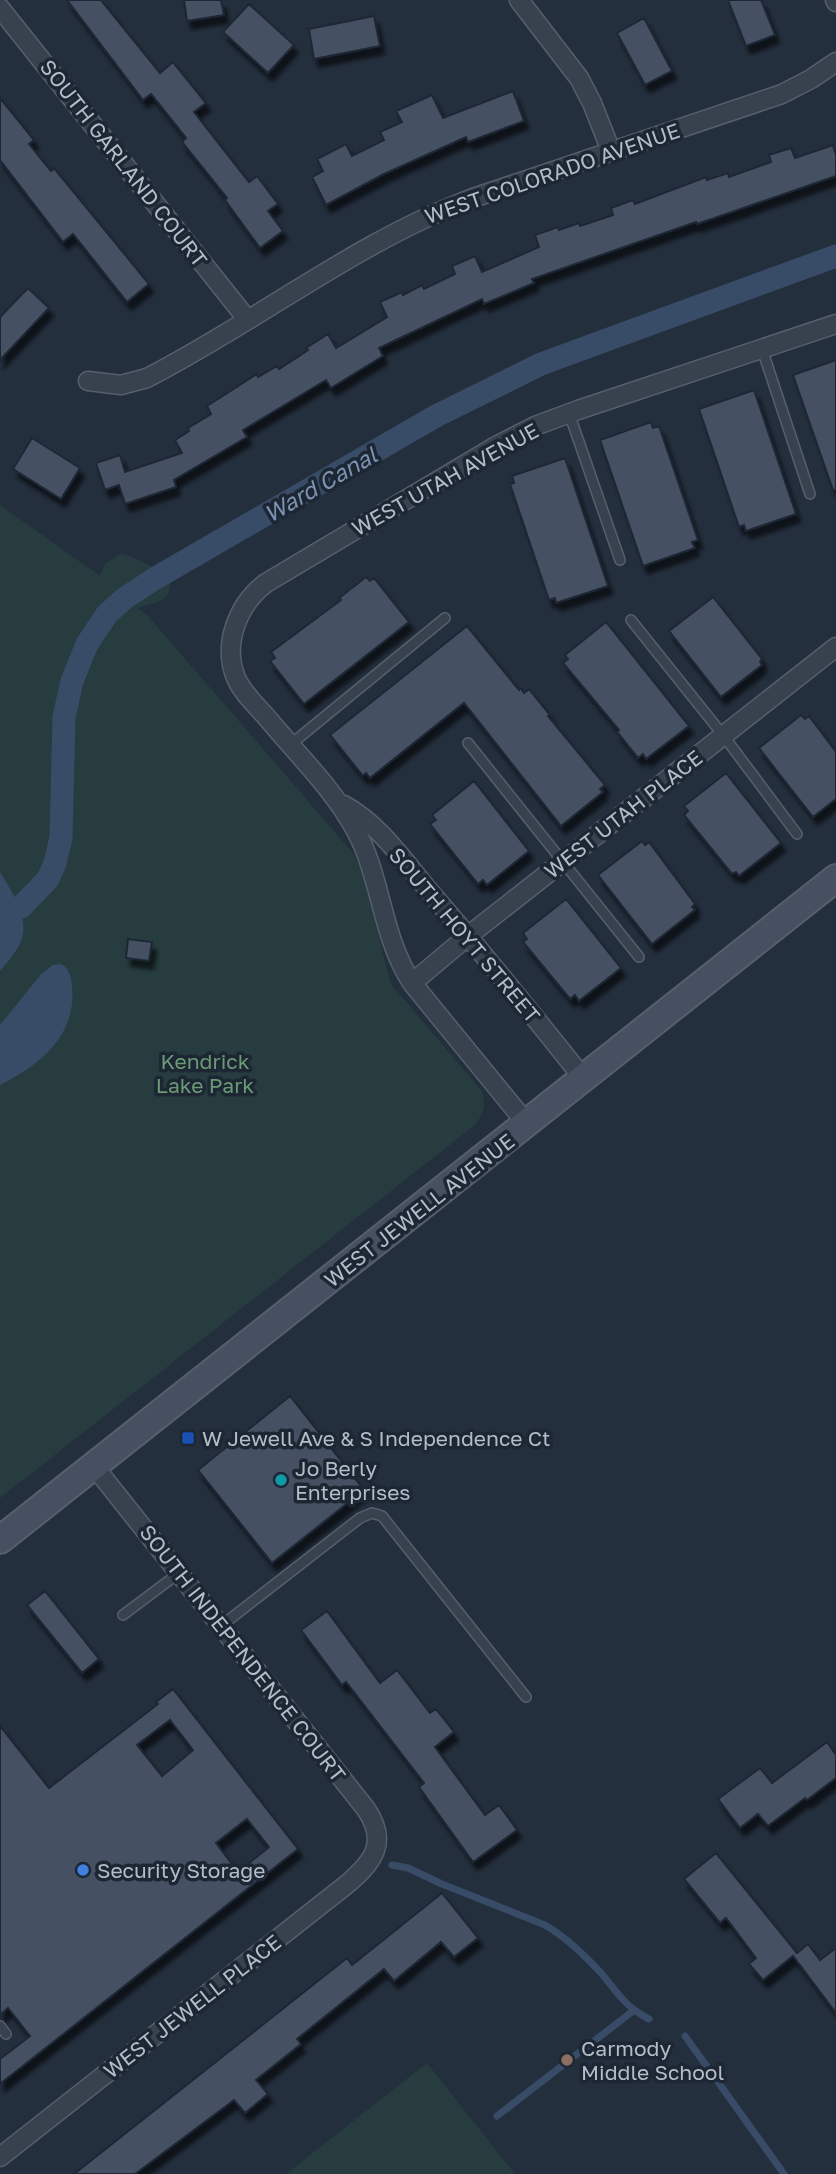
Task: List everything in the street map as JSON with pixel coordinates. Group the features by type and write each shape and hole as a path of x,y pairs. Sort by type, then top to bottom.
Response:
{"main road":[{"name":"WEST JEWELL AVENUE","path":"0,1540 836,878"}],"street":[{"path":"519,0 579,78 611,151"},
{"name":"SOUTH GARLAND COURT","path":"0,8 247,319"},
{"name":"WEST COLORADO AVENUE","path":"88,381 121,385 147,378 406,226 473,198 782,94 836,62"},
{"name":"WEST UTAH AVENUE","path":"237,619 248,599 276,576 496,446 535,426 836,324"},
{"name":"SOUTH HOYT STREET","path":"237,619 231,654 236,678 338,802 374,872 393,945 402,968 527,1124"},
{"name":"WEST UTAH PLACE","path":"412,983 836,647"},
{"name":"SOUTH HOYT STREET","path":"338,802 373,826 468,936 583,1078"},
{"name":"SOUTH INDEPENDENCE COURT","path":"94,1466 366,1810 376,1828 376,1847"},
{"name":"WEST JEWELL PLACE","path":"0,2157 346,1885 368,1865 376,1847"}],"lane":[{"path":"762,349 810,494"},
{"path":"569,413 620,560"},
{"path":"290,745 445,618"},
{"path":"631,620 723,735 797,834"},
{"path":"468,743 639,957"},
{"path":"221,1626 360,1518 372,1513 382,1516 526,1697"},
{"path":"123,1615 179,1573"}],"green space":[{"name":"Kendrick Lake Park","path":"0,505 100,576 105,564 122,553 160,569 168,576 170,584 167,595 158,602 138,608 148,616 353,853 361,869 391,984 481,1090 484,1104 475,1125 0,1498"},
{"path":"427,2063 515,2174 286,2174"}],"water":[{"path":"0,872 20,909 23,929 17,949 0,971"},
{"path":"61,964 68,971 72,987 72,1004 62,1034 42,1058 0,1085 0,1025 42,973 53,965"}],"building":[{"path":"67,0 101,0 160,73 173,62 206,103 194,112 249,182 257,176 278,204 268,211 283,231 260,248 225,200 227,198 182,142 186,138 151,94 143,100"},
{"path":"184,0 221,0 224,15 187,21"},
{"path":"728,0 761,0 775,35 746,46"},
{"path":"249,4 294,45 268,73 223,32"},
{"path":"374,16 380,46 314,59 309,29"},
{"path":"644,18 672,71 645,85 617,33"},
{"path":"513,91 524,121 468,142 466,137 384,174 326,205 312,177 323,171 317,159 346,144 352,156 384,140 380,132 402,122 396,111 432,95 443,118"},
{"path":"0,98 34,140 29,144 51,171 54,168 149,284 127,302 73,234 63,242 0,160"},
{"path":"833,145 836,176 532,279 534,283 484,304 482,299 379,348 383,356 331,388 326,380 243,430 247,437 174,480 176,487 125,504 119,485 105,490 96,463 120,455 125,472 182,453 175,440 189,431 188,428 211,414 207,406 257,374 258,377 277,366 279,369 328,334 336,348 387,317 380,302 402,292 403,295 422,285 424,289 455,274 452,266 475,256 482,272 539,247 535,235 558,227 559,230 579,223 580,226 613,215 611,208 633,200 635,204 706,177 707,180 728,173 729,177 771,162 769,155 791,148 795,158"},
{"path":"28,288 49,308 0,360 0,317"},
{"path":"836,360 836,490 833,490 793,375"},
{"path":"754,390 796,514 746,531 744,525 739,527 699,409"},
{"path":"651,422 653,428 659,426 698,540 692,542 695,548 643,566 600,440"},
{"path":"32,438 80,468 61,499 13,469"},
{"path":"565,458 608,586 556,603 555,598 549,600 510,484 514,483 512,476"},
{"path":"366,577 370,581 374,578 409,622 304,704 270,661 275,658 271,652 341,600 339,598"},
{"path":"713,597 762,659 762,665 721,697 669,631"},
{"path":"606,622 689,726 646,759 643,754 638,758 617,732 619,730 563,663 568,659 565,655"},
{"path":"467,626 519,690 521,688 524,693 529,689 605,785 600,789 603,792 561,826 464,703 370,778 366,773 363,776 330,735"},
{"path":"801,715 805,719 809,716 836,752 836,799 813,817 759,748"},
{"path":"726,773 781,843 739,876 736,872 732,874 684,815 688,811 684,806"},
{"path":"474,781 529,851 487,885 483,880 478,884 430,824 436,820 432,815"},
{"path":"642,841 645,845 649,842 695,904 692,907 695,910 652,944 598,875"},
{"path":"566,899 621,968 579,1001 575,995 570,999 523,942 527,939 523,933"},
{"path":"128,939 152,942 149,961 126,958"},
{"name":"Jo Berly Enterprises","path":"290,1396 364,1490 272,1563 198,1470"},
{"path":"45,1591 99,1659 82,1673 27,1605"},
{"path":"327,1611 380,1683 397,1670 430,1713 436,1709 454,1732 435,1747 485,1815 499,1805 517,1830 473,1862 419,1787 424,1783 346,1682 342,1685 301,1630"},
{"path":"173,1689 298,1849 0,2084 0,2059 30,2036 8,2008 0,2015 0,1726 49,1788 158,1704 156,1702","holes":["170,1720 193,1750 162,1776 137,1745","247,1819 269,1847 238,1872 216,1843"]},
{"path":"827,1742 836,1755 836,1778 768,1826 758,1814 740,1828 718,1799 760,1768 772,1783"},
{"path":"716,1853 797,1953 808,1944 820,1960 836,1948 836,2013 793,1956 763,1980 749,1964 756,1958 726,1918 720,1923 684,1879"},
{"path":"442,1893 478,1938 454,1957 441,1942 394,1981 384,1969 297,2039 301,2044 256,2080 268,2094 245,2113 234,2100 135,2174 74,2174 347,1958 352,1965"}],"waterway":[{"name":"Ward Canal","path":"21,907 48,879 61,838 64,717 72,681 87,644 107,614 125,598 436,416 541,364 836,256"},
{"path":"392,1865 408,1868 545,1925 575,1947 628,2004 649,2019"},
{"path":"497,2116 633,2011"},
{"path":"685,2036 784,2174"}],"place":[{"name":"W Jewell Ave & S Independence Ct","path":"188,1438"},
{"name":"Jo Berly Enterprises","path":"281,1480"},
{"name":"Security Storage","path":"83,1870"},
{"name":"Carmody Middle School","path":"567,2060"}]}
